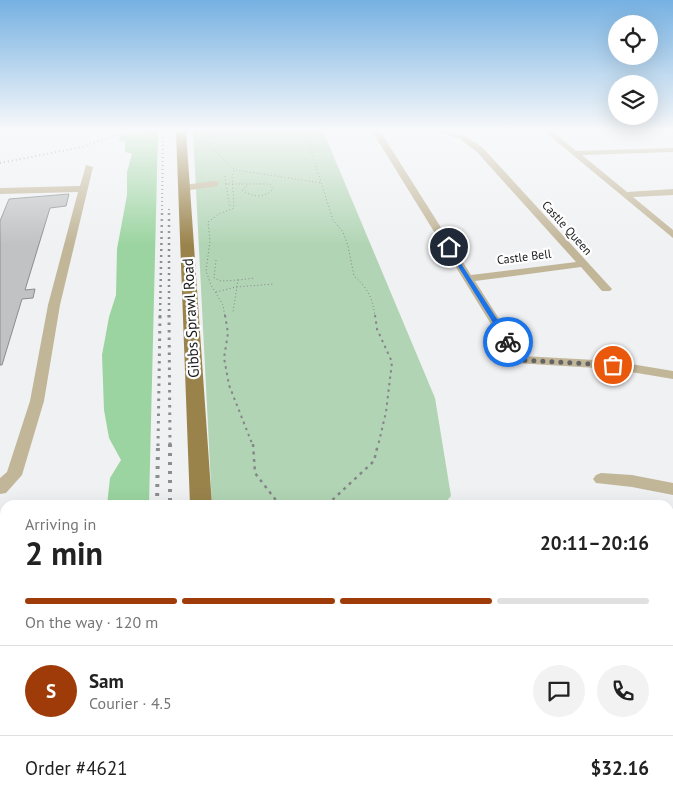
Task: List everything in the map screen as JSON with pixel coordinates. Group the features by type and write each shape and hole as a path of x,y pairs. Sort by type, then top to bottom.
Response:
{"main road":[{"name":"Gibbs Sprawl Road","path":"183,169 201,500"}],"street":[{"path":"0,488 14,475 37,401 54,305 89,169"},
{"path":"400,169 519,360 613,365 673,376"},
{"name":"Castle Queen","path":"497,169 606,289"},
{"path":"594,169 673,235"},
{"path":"184,188 215,184"},
{"path":"0,191 83,189"},
{"path":"625,195 673,192"},
{"name":"Castle Bell","path":"469,278 583,264"},
{"path":"600,480 632,481 673,489"}],"path":[{"path":"317,169 333,220 342,229 350,248 354,276 365,285 373,301 377,329 392,362 386,412 374,461 332,500"},
{"path":"278,500 255,474 253,445 230,385 224,358 228,333 223,305 206,271 210,240 208,222 234,208 232,175 236,170 322,182"},
{"path":"225,176 230,210"},
{"path":"226,184 233,183 270,184 273,188 268,194 255,196 242,190 248,184"},
{"path":"216,260 214,278 221,281 256,278"},
{"path":"233,312 238,280"},
{"path":"216,292 274,284"}],"green space":[{"path":"128,169 157,169 149,500 108,500 110,478 121,460 109,438 104,410 102,355 109,317 116,295 117,249 127,195"},
{"path":"195,169 339,169 435,398 451,496 447,500 212,500"}],"building":[{"path":"69,194 66,206 50,208 25,290 35,289 33,298 22,299 2,365 0,365 0,221 9,199"}],"railway":[{"path":"162,214 163,169"},
{"path":"169,209 169,315"},
{"path":"160,317 162,213"},
{"path":"158,446 160,315"},
{"path":"169,315 170,446"},
{"path":"157,500 158,444"},
{"path":"170,446 170,500"}],"way so far":[{"path":"508,342 519,360 613,365"}],"route":[{"path":"449,247 508,342"}]}
